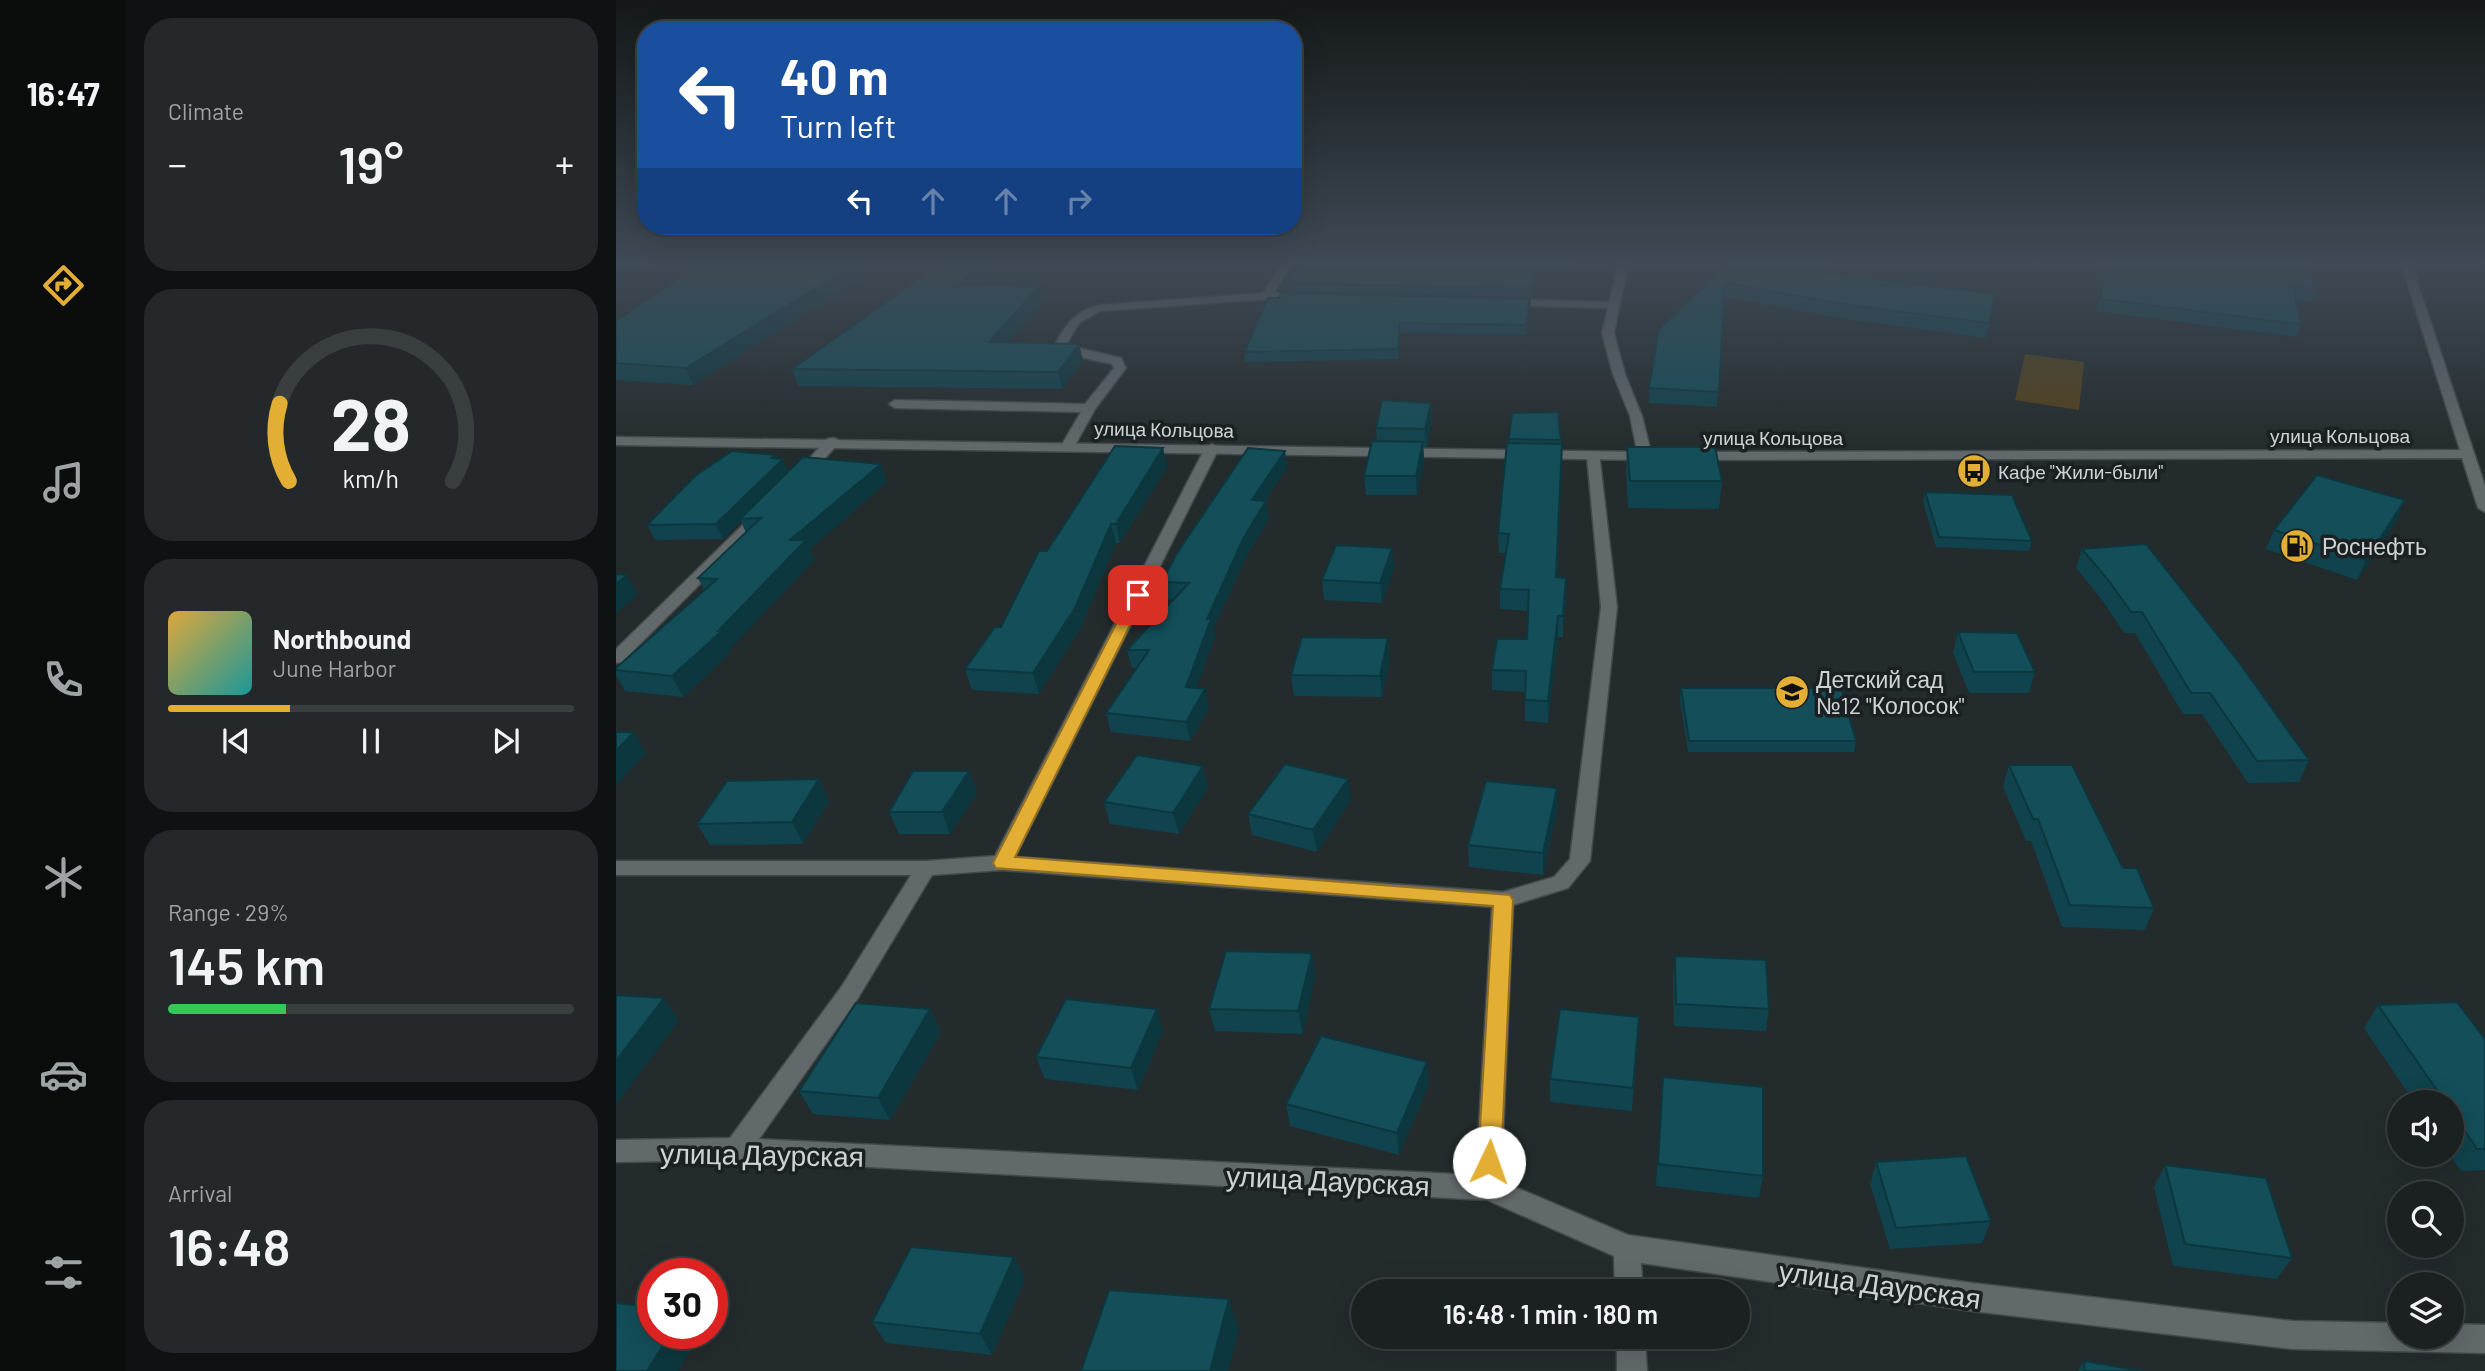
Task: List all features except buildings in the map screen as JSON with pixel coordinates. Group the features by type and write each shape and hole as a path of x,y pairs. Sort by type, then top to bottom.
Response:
{"street":[{"path":"1068,446 1089,408 1120,369 1117,361 1066,351 1060,346 1073,324"},
{"path":"1610,324 1608,333 1619,374 1636,416 1659,456"},
{"path":"2425,324 2485,508"},
{"path":"895,404 1089,408"},
{"name":"улица Кольцова","path":"616,441 831,442 1594,456 2467,454"},
{"path":"792,484 831,442"},
{"path":"1002,863 1212,448"},
{"path":"616,868 926,868 1002,863 1503,900 1561,883 1580,861 1609,607 1594,456"},
{"path":"616,658 773,504"},
{"path":"737,1149 850,992 926,868"},
{"path":"1488,1188 1503,900"},
{"name":"улица Даурская","path":"616,1151 737,1149 1488,1188 1627,1248 1972,1297 2293,1335 2485,1339"},
{"path":"1627,1248 1628,1279"},
{"path":"1631,1349 1632,1371"}],"shaded area":[{"path":"2025,354 2084,362 2079,410 2015,400"}],"place":[{"name":"Кафе \"Жили-были\"","path":"1974,471"},
{"name":"Роснефть","path":"2297,546"},
{"name":"Детский сад №12 \"Колосок\"","path":"1792,692"}],"route":[{"path":"1138,595 1002,863 1503,900 1489,1162"}]}
